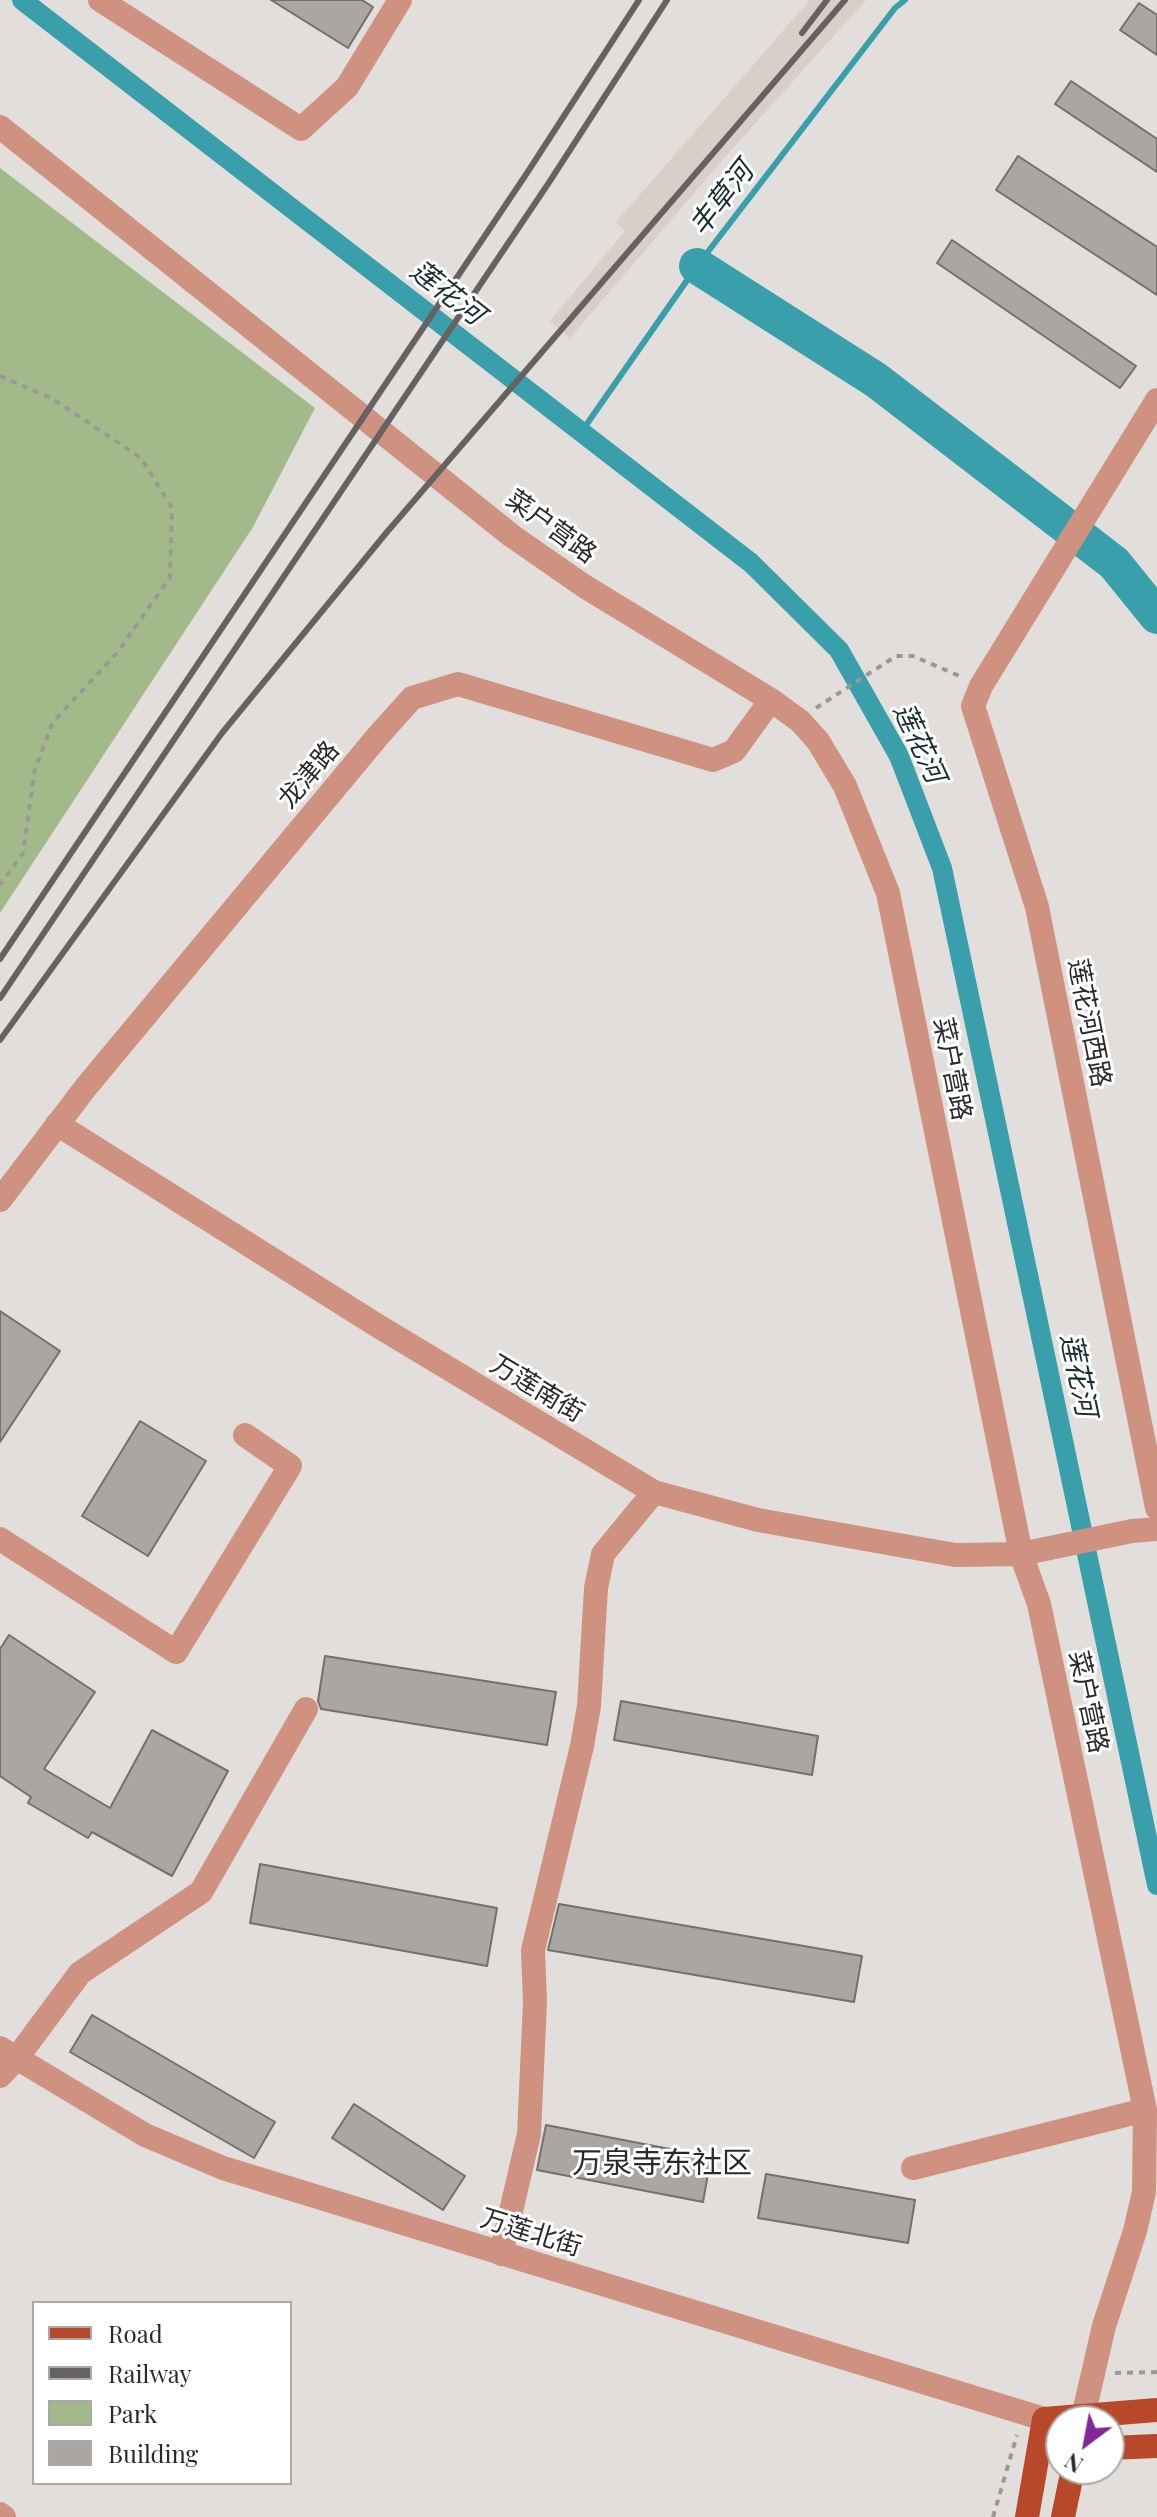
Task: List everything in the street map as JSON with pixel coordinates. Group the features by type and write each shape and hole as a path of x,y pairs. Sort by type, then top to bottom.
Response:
{"main road":[{"path":"1125,2413 1157,2410"},
{"path":"1125,2447 1157,2446"},
{"path":"1027,2517 1045,2455"},
{"path":"1063,2517 1070,2485"}],"street":[{"path":"100,0 301,129 347,87 400,0"},
{"name":"菜户营路","path":"0,127 512,536 584,586 771,700 800,721 825,752 845,786 888,893 1032,1551 1039,1604 1145,2110 1144,2192 1135,2231 1104,2326 1085,2405"},
{"name":"莲花河西路","path":"1157,400 1048,573 981,686 973,706 1037,907 1157,1508"},
{"name":"龙津路","path":"0,1200 57,1124 412,698 458,684 713,760 734,751 771,700"},
{"name":"万莲南街","path":"57,1124 378,1326 654,1492 758,1520 955,1555 1032,1551 1157,1529"},
{"path":"0,1539 176,1652 290,1466 245,1435"},
{"path":"501,2254 529,2134 535,2002 533,1950 589,1706 596,1588 603,1554 654,1492"},
{"path":"5,2061 80,1973 201,1892 306,1709"},
{"name":"万莲北街","path":"5,2061 145,2135 223,2168 1045,2424"},
{"path":"913,2168 1145,2110"}],"path":[{"path":"0,376 53,399 141,458 172,508 170,577 118,652 53,722 35,769 23,853 0,885"},
{"path":"830,696 896,656 913,656 981,686"},
{"path":"1091,2374 1157,2372"}],"shaded area":[{"path":"810,0 866,0 725,157 570,338 550,321 625,231 616,222"}],"green space":[{"path":"0,168 315,408 253,527 0,913"}],"building":[{"path":"271,0 362,0 373,7 348,48"},
{"path":"1139,3 1157,15 1157,55 1120,30"},
{"path":"1071,81 1157,139 1157,172 1055,104"},
{"path":"1018,156 1157,247 1157,295 996,190"},
{"path":"952,240 1136,366 1120,388 937,263"},
{"path":"0,1311 60,1351 0,1442"},
{"path":"140,1421 206,1461 148,1556 82,1516"},
{"path":"9,1635 95,1692 44,1769 110,1808 152,1730 228,1771 172,1876 92,1832 88,1838 28,1803 31,1797 0,1776 0,1649"},
{"path":"325,1656 556,1692 547,1745 321,1709 318,1701"},
{"path":"621,1701 818,1736 812,1775 614,1740"},
{"path":"260,1864 497,1908 487,1966 250,1923"},
{"path":"559,1904 862,1956 854,2002 548,1950"},
{"path":"92,2015 275,2122 254,2158 70,2052"},
{"path":"354,2104 465,2176 443,2210 332,2138"},
{"path":"546,2125 711,2157 703,2202 537,2170"},
{"path":"766,2174 915,2200 908,2243 758,2218"}],"waterway":[{"name":"莲花河","path":"22,0 751,563 839,650 899,756 942,868 1157,1885"},
{"name":"丰草河","path":"582,431 697,266 895,8 905,0"},
{"path":"697,266 876,380 1114,563 1157,616"}],"railway":[{"path":"0,959 527,173 639,0"},
{"path":"0,998 548,184 667,0"},
{"path":"802,33 827,0"},
{"path":"0,1040 222,733 387,532 845,0"}],"district":[{"name":"万泉寺东社区","path":"662,2164"}]}
